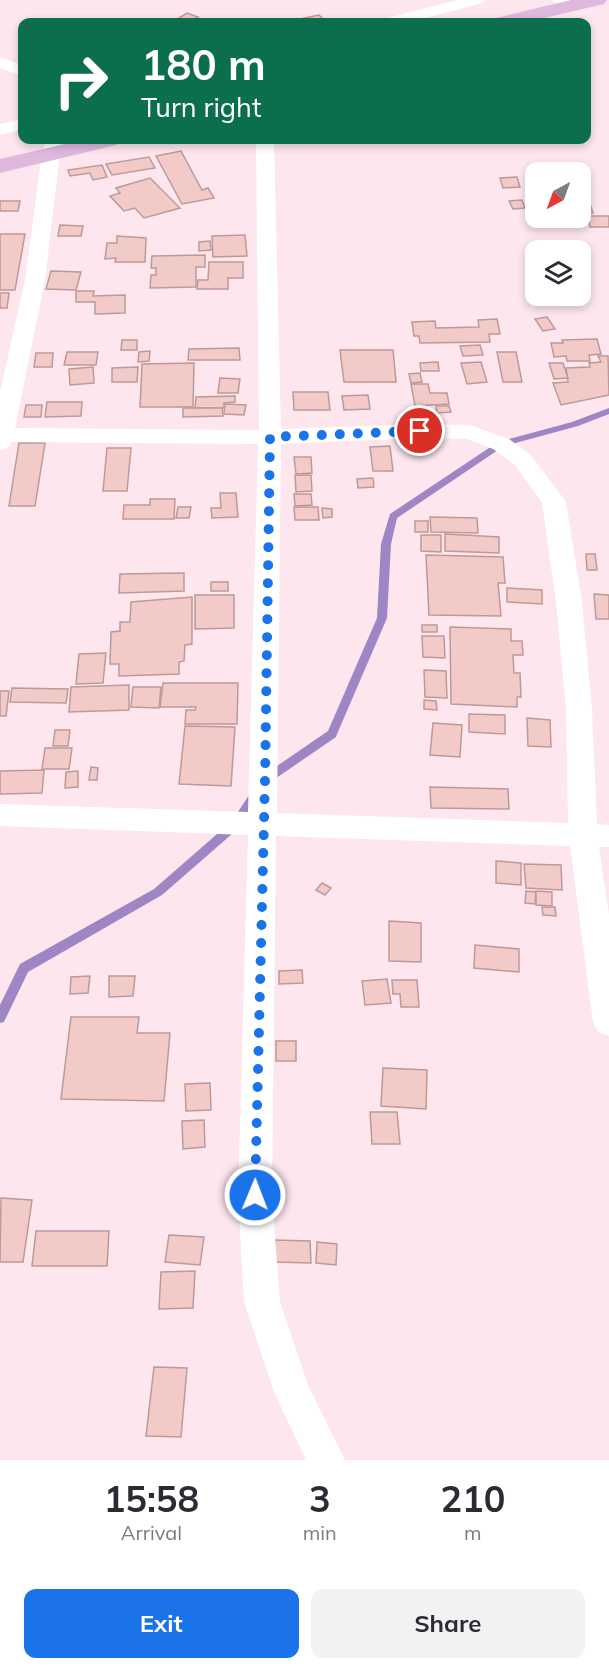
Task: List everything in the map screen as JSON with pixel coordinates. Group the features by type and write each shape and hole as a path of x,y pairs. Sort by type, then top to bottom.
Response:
{"main road":[{"path":"520,18 592,1"},
{"path":"591,18 609,14"},
{"path":"0,148 47,144"},
{"path":"0,166 47,144"}],"street":[{"path":"408,18 477,0"},
{"path":"560,0 592,1"},
{"path":"0,62 18,69"},
{"path":"0,130 18,124"},
{"path":"47,144 35,280 0,438 270,437 420,431 470,432 501,444 523,460 554,502 569,603 578,699 596,835 609,1022"},
{"path":"266,144 270,437 255,1195 262,1302 292,1392 326,1460"},
{"path":"0,815 236,824 264,822 596,835"}],"building":[{"path":"187,13 198,17 196,18 179,18"},
{"path":"319,15 322,18 305,18"},
{"path":"181,151 202,190 208,188 214,198 182,204 156,156"},
{"path":"149,157 155,168 112,175 106,164"},
{"path":"102,165 107,177 93,180 90,173 70,176 68,170"},
{"path":"517,177 520,187 503,188 500,178"},
{"path":"150,178 180,208 144,218 135,208 124,211 110,196 120,193 116,188"},
{"path":"522,200 525,208 513,209 509,201"},
{"path":"0,201 20,201 18,211 0,211"},
{"path":"591,216 609,216 609,227 591,227"},
{"path":"60,225 83,226 81,236 58,236"},
{"path":"0,234 25,234 15,290 0,290"},
{"path":"245,235 247,256 213,257 212,236"},
{"path":"117,236 146,238 145,262 115,262 116,258 105,259 107,243 117,243"},
{"path":"210,241 211,250 199,251 199,242"},
{"path":"205,255 205,267 196,267 196,287 150,288 151,275 156,275 156,268 151,268 152,256"},
{"path":"209,262 243,262 243,278 228,278 228,289 197,289 198,280 208,280"},
{"path":"51,271 81,272 76,290 46,289"},
{"path":"76,291 94,291 93,296 125,295 125,313 95,314 95,302 76,302"},
{"path":"0,293 9,293 7,308 0,308"},
{"path":"547,317 555,329 543,331 535,319"},
{"path":"497,319 500,334 489,334 490,342 420,343 419,336 414,336 412,322 435,321 436,328 479,327 478,320"},
{"path":"597,339 601,354 589,355 590,361 567,361 566,356 554,357 551,343 563,343 562,340"},
{"path":"122,340 137,340 137,350 121,350"},
{"path":"480,345 483,355 463,356 460,346"},
{"path":"239,348 240,360 188,360 189,349"},
{"path":"340,350 393,350 396,382 344,382"},
{"path":"150,351 149,361 138,362 139,352"},
{"path":"67,352 98,352 96,365 64,365"},
{"path":"497,352 516,352 522,382 503,382"},
{"path":"36,353 53,353 52,367 34,367"},
{"path":"598,356 608,356 609,395 561,405 553,383 568,382 566,368 590,367 589,363 601,362"},
{"path":"438,362 439,371 421,371 420,363"},
{"path":"481,362 487,382 467,384 461,363"},
{"path":"194,363 193,407 140,407 142,364"},
{"path":"549,363 563,363 568,378 554,379"},
{"path":"93,367 94,383 70,385 69,369"},
{"path":"138,367 137,382 112,382 112,368"},
{"path":"420,373 422,382 411,383 409,374"},
{"path":"220,378 240,379 238,393 218,393"},
{"path":"411,384 428,384 430,393 447,393 449,404 415,406"},
{"path":"293,392 328,392 330,410 294,410"},
{"path":"368,395 370,409 344,410 342,396"},
{"path":"235,396 235,402 224,403 224,408 195,408 196,397"},
{"path":"47,402 82,402 81,416 45,417"},
{"path":"225,404 246,405 244,415 224,414"},
{"path":"26,405 42,405 41,417 24,417"},
{"path":"436,406 449,406 451,412 437,413"},
{"path":"183,408 222,408 223,416 183,417"},
{"path":"19,443 45,443 35,506 9,506"},
{"path":"390,446 393,471 373,471 370,447"},
{"path":"107,448 131,448 127,491 103,491"},
{"path":"294,457 311,457 312,473 296,474"},
{"path":"295,475 311,475 312,491 296,492"},
{"path":"373,478 374,487 358,488 357,479"},
{"path":"220,493 236,493 238,517 212,518 211,508 221,508"},
{"path":"294,494 311,494 312,505 295,506"},
{"path":"150,499 175,499 174,519 123,519 124,505 150,505"},
{"path":"178,507 191,507 189,518 176,518"},
{"path":"294,507 318,507 319,520 295,520"},
{"path":"322,508 332,509 332,517 323,518"},
{"path":"430,517 477,518 478,533 431,532"},
{"path":"415,521 428,521 428,532 415,532"},
{"path":"445,534 499,537 499,553 445,551"},
{"path":"421,535 441,535 441,552 421,551"},
{"path":"586,554 595,554 597,570 587,570"},
{"path":"426,555 503,557 505,583 498,583 501,616 429,615"},
{"path":"184,573 184,591 119,593 120,574"},
{"path":"211,582 228,582 228,591 211,591"},
{"path":"507,588 542,590 542,604 507,602"},
{"path":"594,594 609,595 609,619 596,619"},
{"path":"195,595 234,595 234,628 195,629"},
{"path":"192,597 192,644 185,645 184,661 179,662 179,674 119,676 119,664 110,664 111,632 120,631 120,622 130,622 131,602"},
{"path":"422,625 437,625 437,632 422,632"},
{"path":"450,627 511,629 511,641 522,641 523,655 513,655 514,673 520,673 521,697 517,697 517,707 451,704"},
{"path":"422,636 444,636 445,658 423,657"},
{"path":"106,653 103,683 76,684 79,654"},
{"path":"424,670 446,671 447,698 425,697"},
{"path":"163,683 238,683 237,724 185,724 186,710 195,710 196,707 160,707"},
{"path":"129,685 129,710 69,712 71,687"},
{"path":"133,687 161,687 159,708 131,707"},
{"path":"12,688 68,689 66,703 10,702"},
{"path":"0,691 9,691 6,716 0,716"},
{"path":"424,700 436,701 437,710 424,709"},
{"path":"469,714 505,715 505,734 469,732"},
{"path":"527,718 550,720 551,747 528,746"},
{"path":"433,723 462,725 460,757 430,755"},
{"path":"185,726 235,727 231,786 179,784"},
{"path":"55,730 70,730 68,746 53,746"},
{"path":"45,748 72,748 69,769 42,769"},
{"path":"91,767 98,768 97,780 89,780"},
{"path":"44,770 42,793 0,794 0,771"},
{"path":"78,771 78,787 65,788 66,772"},
{"path":"430,787 508,789 509,809 431,808"},
{"path":"496,861 521,863 521,885 496,883"},
{"path":"524,864 561,865 562,890 526,888"},
{"path":"322,883 331,888 325,895 316,890"},
{"path":"526,891 536,892 535,904 525,903"},
{"path":"536,891 552,892 552,906 536,905"},
{"path":"542,907 555,907 556,916 543,915"},
{"path":"389,921 421,923 421,962 389,961"},
{"path":"475,945 519,949 519,972 474,968"},
{"path":"302,970 303,983 279,984 279,971"},
{"path":"90,976 88,993 70,994 71,977"},
{"path":"109,976 135,976 133,996 109,997"},
{"path":"387,979 391,1003 365,1005 362,981"},
{"path":"392,980 417,980 419,1007 401,1007 400,994 393,994"},
{"path":"71,1017 139,1017 137,1033 170,1033 164,1101 61,1099"},
{"path":"276,1041 296,1041 296,1061 276,1061"},
{"path":"383,1068 427,1070 426,1109 381,1106"},
{"path":"210,1083 211,1110 186,1111 185,1084"},
{"path":"370,1112 397,1112 400,1144 372,1144"},
{"path":"204,1120 205,1147 183,1149 182,1121"},
{"path":"1,1198 32,1200 23,1262 0,1262"},
{"path":"36,1231 109,1231 107,1266 32,1266"},
{"path":"169,1235 204,1237 200,1265 165,1262"},
{"path":"275,1240 310,1241 311,1263 275,1262"},
{"path":"317,1242 337,1244 336,1265 316,1263"},
{"path":"195,1271 193,1308 159,1309 161,1272"},
{"path":"154,1367 187,1368 181,1437 146,1436"}],"waterway":[{"path":"265,780 332,734 382,618 386,544 393,516 501,444 575,424 609,411"},
{"path":"0,1018 24,968 158,892 236,824 255,795"}],"route":[{"path":"255,1195 270,437 420,431"}]}
